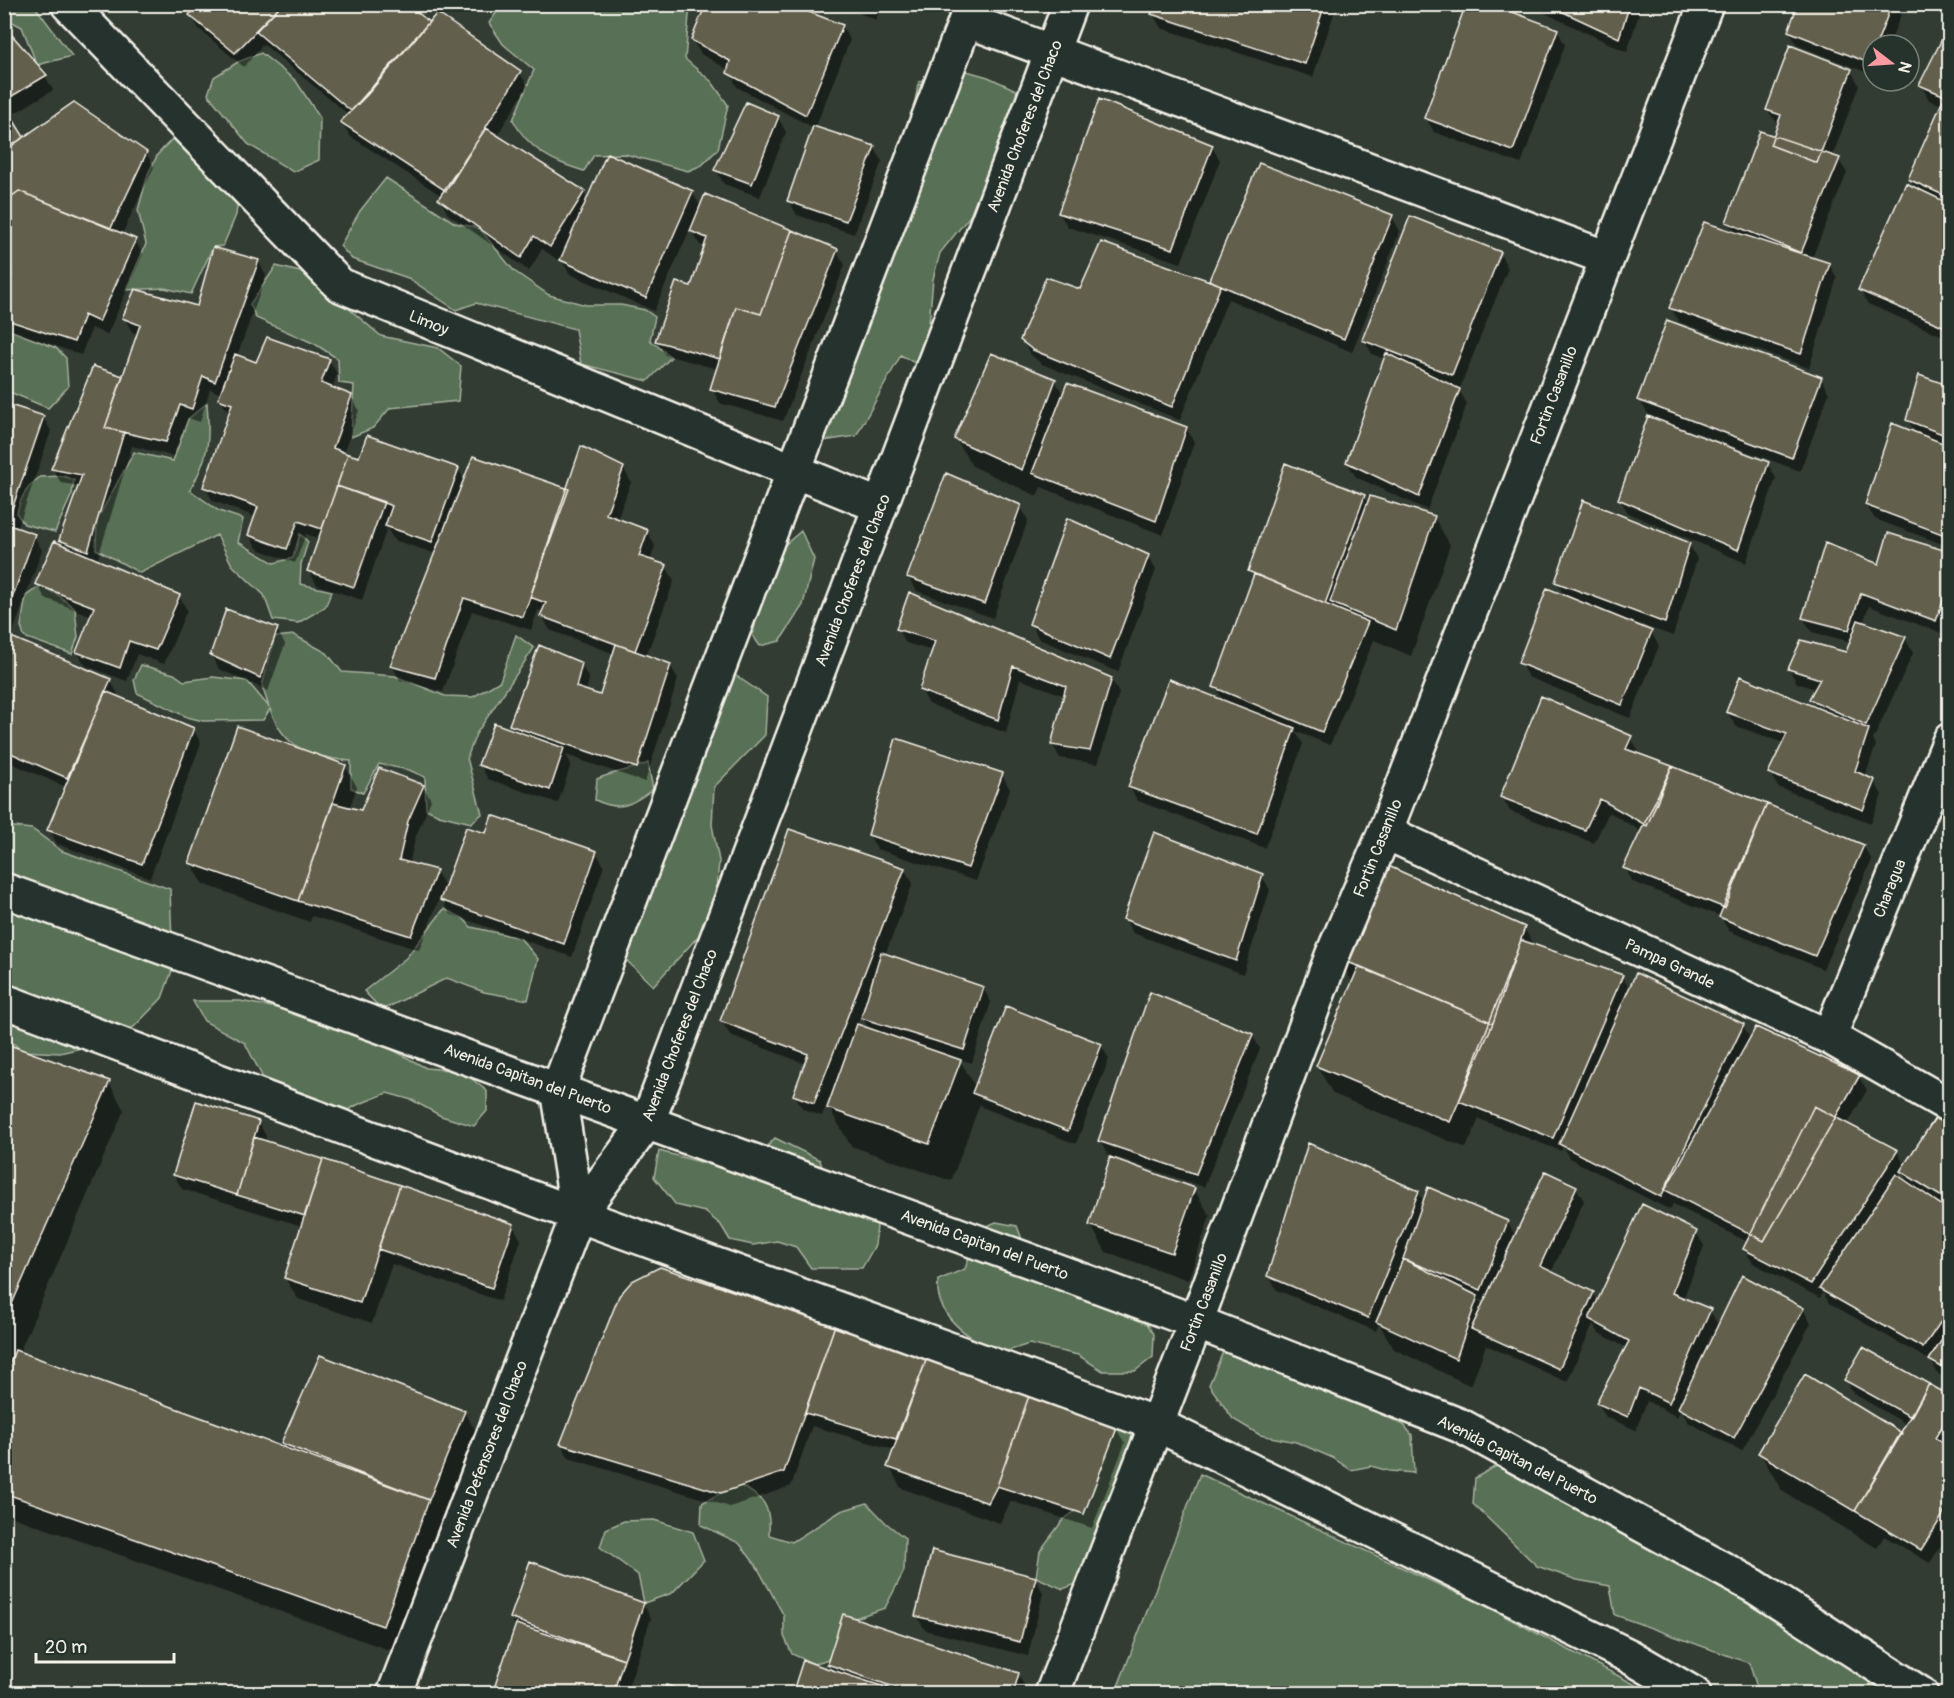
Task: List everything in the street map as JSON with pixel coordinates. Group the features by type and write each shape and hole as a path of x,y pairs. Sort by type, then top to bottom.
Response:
{"street":[{"name":"Limoy","path":"68,4 340,285 794,473 880,506"},
{"name":"Avenida Choferes del Chaco","path":"578,1215 648,1121 1070,4"},
{"name":"Fortin Casanillo","path":"1052,1694 1196,1322 1332,956 1385,832 1706,4"},
{"path":"578,1215 558,1089 969,12 1052,52 1606,258"},
{"name":"Charagua","path":"1829,1037 1950,740"},
{"name":"Pampa Grande","path":"1385,832 1829,1037 1950,1106"},
{"name":"Avenida Capitan del Puerto","path":"4,890 648,1121 1196,1322 1461,1426 1754,1586 1921,1694"},
{"path":"4,1001 578,1215 1156,1424 1629,1656 1694,1694"},
{"name":"Avenida Defensores del Chaco","path":"394,1694 578,1215"}],"green space":[{"path":"4,5 34,5 72,56 37,65 22,27 5,18"},
{"path":"502,5 690,5 685,59 712,82 728,105 718,149 702,165 688,171 625,154 594,155 584,171 552,159 534,147 513,120 534,70 503,44 489,23"},
{"path":"261,53 296,81 320,118 319,160 293,172 248,144 208,94 214,77 238,62"},
{"path":"949,66 988,77 1016,90 1031,140 940,253 933,279 925,369 901,355 856,436 822,441 905,146 919,82"},
{"path":"176,135 240,183 236,215 223,246 213,247 191,294 164,288 126,290 146,244 138,210 148,174 158,154"},
{"path":"386,178 455,223 479,228 514,271 549,295 586,305 621,305 645,310 655,317 650,340 671,357 648,381 581,364 575,329 476,303 456,310 408,278 352,259 340,246 360,211"},
{"path":"276,266 308,274 381,336 438,348 461,366 458,401 390,408 373,428 351,437 354,385 339,383 338,359 315,344 256,318 250,304"},
{"path":"5,328 56,348 66,358 68,387 48,408 5,390"},
{"path":"207,403 207,448 201,468 190,490 219,511 243,519 238,542 274,563 293,558 300,534 308,542 301,564 300,584 332,591 325,607 298,623 273,620 264,595 232,565 217,535 140,573 96,549 97,520 134,452 173,461 188,419"},
{"path":"63,476 74,480 72,494 55,532 24,524 17,514 22,497 31,485 40,477"},
{"path":"801,531 814,559 803,605 780,641 760,646 753,636 760,596 773,555"},
{"path":"40,586 58,595 75,609 78,637 72,654 24,637 21,626 26,596"},
{"path":"294,635 327,653 342,672 395,676 445,696 473,697 500,681 516,635 534,648 476,734 467,758 482,814 471,823 439,815 426,809 425,777 409,770 379,764 363,793 351,788 351,761 323,757 300,748 283,733 270,709 263,720 203,721 187,717 137,693 134,680 141,665 174,674 184,681 213,677 247,681 269,707 262,686 275,637"},
{"path":"735,675 767,697 765,735 714,787 712,825 719,861 716,897 703,931 653,986 627,961 623,920 714,707"},
{"path":"648,763 653,789 646,795 632,803 619,806 595,800 597,779"},
{"path":"4,826 32,829 62,851 170,889 173,968 162,998 134,1027 98,1044 60,1053 22,1051 5,1036"},
{"path":"444,909 463,918 471,927 520,938 538,959 528,1000 484,992 447,978 382,1010 364,991 406,958"},
{"path":"193,1001 240,1001 298,1012 367,1036 426,1068 462,1071 487,1091 487,1111 474,1126 441,1116 412,1100 387,1093 357,1105 329,1121 295,1128 275,1101 245,1043 204,1021"},
{"path":"775,1138 820,1160 832,1203 878,1216 875,1245 862,1268 811,1268 796,1247 777,1241 753,1245 730,1240 721,1225 705,1212 676,1205 654,1177 659,1151 726,1169 755,1160"},
{"path":"996,1222 1017,1226 1030,1261 1141,1314 1154,1334 1153,1357 1135,1371 1103,1371 1078,1355 1029,1344 1001,1353 978,1341 957,1326 942,1305 938,1293 938,1280 965,1269 978,1230"},
{"path":"1223,1352 1363,1387 1378,1413 1404,1425 1412,1435 1414,1473 1389,1471 1371,1466 1351,1470 1333,1458 1296,1442 1260,1435 1233,1419 1209,1385"},
{"path":"1117,1428 1138,1436 1086,1580 1063,1589 1036,1577 1040,1551 1063,1520 1085,1504"},
{"path":"1532,1454 1589,1473 1615,1509 1920,1693 1763,1693 1758,1690 1749,1663 1615,1615 1610,1586 1577,1580 1537,1566 1473,1504 1475,1478 1498,1465"},
{"path":"1200,1474 1459,1594 1468,1594 1502,1612 1504,1616 1651,1693 1115,1694"},
{"path":"737,1484 764,1503 769,1516 769,1535 792,1542 841,1511 867,1503 886,1523 905,1538 904,1571 885,1608 855,1618 839,1628 847,1652 814,1664 792,1654 784,1636 784,1616 756,1565 739,1543 701,1525 702,1503"},
{"path":"654,1520 693,1532 704,1560 672,1593 644,1603 638,1575 600,1547 606,1529 624,1521"}],"building":[{"path":"200,4 282,4 235,53 189,15"},
{"path":"282,4 408,4 429,22 351,111 255,31"},
{"path":"706,4 788,4 843,25 806,115 727,73 730,61 691,40"},
{"path":"1155,4 1325,4 1305,64 1151,14"},
{"path":"1466,4 1491,4 1558,29 1513,151 1424,118"},
{"path":"1546,4 1630,4 1619,38"},
{"path":"1798,4 1892,4 1881,33 1861,33 1861,60 1788,31"},
{"path":"437,13 521,71 446,191 340,122 367,95"},
{"path":"1950,23 1950,98 1921,86 1921,81"},
{"path":"4,26 47,75 4,101"},
{"path":"1790,45 1852,69 1817,163 1770,145 1781,115 1766,110"},
{"path":"1099,99 1213,145 1173,249 1058,213"},
{"path":"1943,100 1950,103 1950,198 1908,179"},
{"path":"74,102 147,152 111,228 19,191 4,202 4,151"},
{"path":"746,102 779,116 752,184 714,170"},
{"path":"4,105 24,137 4,151"},
{"path":"813,126 875,146 846,221 787,201"},
{"path":"486,128 585,191 550,247 534,236 521,258 438,199"},
{"path":"1760,131 1840,158 1801,253 1726,222"},
{"path":"607,153 693,191 646,298 560,260"},
{"path":"1259,163 1393,215 1344,339 1209,280"},
{"path":"1906,183 1950,204 1950,329 1858,290"},
{"path":"19,191 136,239 99,322 84,315 74,342 4,319 4,293 12,274 4,271 4,202"},
{"path":"705,194 792,230 761,314 736,307 720,359 655,341 676,282 691,286 707,238 690,231"},
{"path":"1410,216 1501,252 1452,375 1362,340"},
{"path":"1704,222 1830,263 1801,354 1669,308"},
{"path":"792,230 838,249 775,407 710,389 736,307 761,314"},
{"path":"1101,242 1221,285 1172,407 1033,350 1020,340 1046,277 1080,289"},
{"path":"213,247 259,260 215,382 203,376 192,409 180,405 166,442 105,428 140,325 122,318 135,289 197,306"},
{"path":"1667,320 1822,377 1792,458 1637,400"},
{"path":"267,337 330,359 321,383 352,395 333,448 348,454 322,529 298,521 287,549 248,535 258,507 203,487 232,404 218,399 235,354 256,362"},
{"path":"991,353 1056,379 1022,470 954,439"},
{"path":"1386,353 1460,389 1419,497 1346,462"},
{"path":"93,366 123,376 105,428 124,432 88,551 59,540 82,475 51,469"},
{"path":"1919,375 1950,386 1950,437 1906,420"},
{"path":"1067,383 1187,427 1156,521 1032,473"},
{"path":"4,403 44,416 9,518 4,516"},
{"path":"1648,416 1769,462 1738,550 1618,499"},
{"path":"1892,423 1950,446 1950,537 1865,505"},
{"path":"367,435 459,468 432,542 385,526 392,506 337,486 348,454 359,457"},
{"path":"581,446 624,467 606,514 648,530 639,556 667,565 635,651 540,616 546,603 530,597"},
{"path":"473,456 569,489 523,617 464,598 435,678 390,666"},
{"path":"1285,463 1365,495 1325,604 1248,571"},
{"path":"946,473 1021,505 985,604 907,577"},
{"path":"337,486 384,502 354,587 307,571"},
{"path":"1370,496 1435,516 1396,630 1330,602"},
{"path":"1583,500 1690,543 1665,623 1555,582"},
{"path":"1067,518 1149,555 1110,659 1029,624"},
{"path":"4,523 35,534 4,621"},
{"path":"1888,533 1950,552 1950,581 1936,621 1861,593 1849,630 1802,618 1825,543 1879,564"},
{"path":"54,541 180,595 156,650 129,641 120,668 76,652 94,607 35,584"},
{"path":"1254,574 1368,622 1322,732 1213,687"},
{"path":"1547,588 1652,631 1622,705 1518,663"},
{"path":"909,592 1112,678 1090,751 1051,745 1066,686 1013,666 998,720 919,690 935,641 896,629"},
{"path":"226,609 278,628 260,678 210,655"},
{"path":"1858,620 1906,637 1866,725 1809,699 1820,679 1788,669 1801,640 1846,652"},
{"path":"4,634 111,679 67,778 4,750"},
{"path":"616,644 671,664 637,768 509,725 539,645 582,663 576,687 600,695"},
{"path":"1740,676 1869,729 1855,771 1875,780 1863,810 1768,773 1787,734 1726,712"},
{"path":"1169,679 1295,728 1257,834 1128,787"},
{"path":"105,691 194,728 142,864 47,830"},
{"path":"1541,696 1632,736 1626,749 1672,766 1647,826 1600,799 1585,830 1500,797"},
{"path":"494,723 564,748 550,790 478,765"},
{"path":"237,726 346,765 298,901 189,863"},
{"path":"896,738 1003,773 968,868 868,835"},
{"path":"1672,766 1767,804 1725,908 1623,868"},
{"path":"379,768 424,785 408,821 399,860 437,870 411,936 298,901 333,803 361,810"},
{"path":"1767,804 1864,845 1815,956 1719,917"},
{"path":"492,815 597,851 564,944 440,900 466,827 486,833"},
{"path":"789,829 905,868 814,1103 793,1095 808,1054 720,1021"},
{"path":"1154,832 1263,874 1236,961 1123,919"},
{"path":"1384,864 1525,927 1493,1023 1336,957"},
{"path":"1521,940 1623,975 1553,1138 1459,1101"},
{"path":"881,952 984,987 964,1050 861,1018"},
{"path":"1359,966 1493,1023 1450,1122 1316,1066"},
{"path":"1636,973 1744,1024 1661,1197 1559,1144"},
{"path":"1150,992 1253,1034 1196,1174 1098,1141"},
{"path":"1006,1006 1102,1044 1068,1131 972,1093"},
{"path":"857,1024 961,1060 929,1144 827,1108"},
{"path":"1756,1027 1860,1075 1764,1241 1665,1190"},
{"path":"4,1043 110,1081 4,1322"},
{"path":"196,1101 259,1121 237,1195 173,1175"},
{"path":"1814,1106 1898,1150 1811,1284 1743,1249"},
{"path":"1943,1106 1950,1111 1950,1202 1900,1171"},
{"path":"254,1137 323,1159 305,1216 237,1195"},
{"path":"1308,1143 1419,1191 1368,1318 1267,1276"},
{"path":"1110,1157 1195,1188 1172,1253 1089,1225"},
{"path":"323,1159 400,1185 360,1303 284,1278"},
{"path":"1545,1171 1577,1186 1540,1266 1594,1292 1559,1369 1471,1329"},
{"path":"1896,1174 1950,1211 1950,1308 1923,1348 1819,1289"},
{"path":"400,1185 514,1224 492,1288 378,1249"},
{"path":"1428,1187 1508,1221 1481,1290 1403,1259"},
{"path":"1642,1204 1697,1231 1672,1293 1711,1309 1669,1403 1639,1388 1628,1417 1596,1403 1629,1341 1589,1319"},
{"path":"1403,1259 1478,1296 1456,1359 1376,1322"},
{"path":"660,1267 835,1325 784,1472 721,1493 560,1444 619,1296 632,1281"},
{"path":"1742,1275 1804,1308 1734,1438 1678,1408"},
{"path":"835,1325 927,1358 896,1439 805,1413"},
{"path":"1950,1327 1950,1372 1929,1360"},
{"path":"1863,1347 1929,1384 1911,1417 1844,1380"},
{"path":"15,1350 429,1500 383,1626 4,1493 4,1379"},
{"path":"320,1355 465,1411 429,1500 281,1443"},
{"path":"927,1358 1029,1396 997,1486 988,1503 887,1467"},
{"path":"1805,1374 1902,1433 1855,1511 1758,1453"},
{"path":"1929,1384 1950,1396 1950,1414 1935,1438 1950,1447 1950,1504 1921,1550 1855,1511"},
{"path":"1029,1396 1117,1428 1084,1514 997,1486"},
{"path":"932,1550 1036,1577 1020,1642 915,1616"},
{"path":"530,1561 644,1603 624,1659 510,1618"},
{"path":"843,1614 1019,1673 1013,1694 914,1694 827,1664"},
{"path":"516,1624 624,1659 613,1694 492,1694"},
{"path":"803,1660 814,1664 906,1694 792,1694"},
{"path":"666,1685 693,1694 663,1694"}]}
